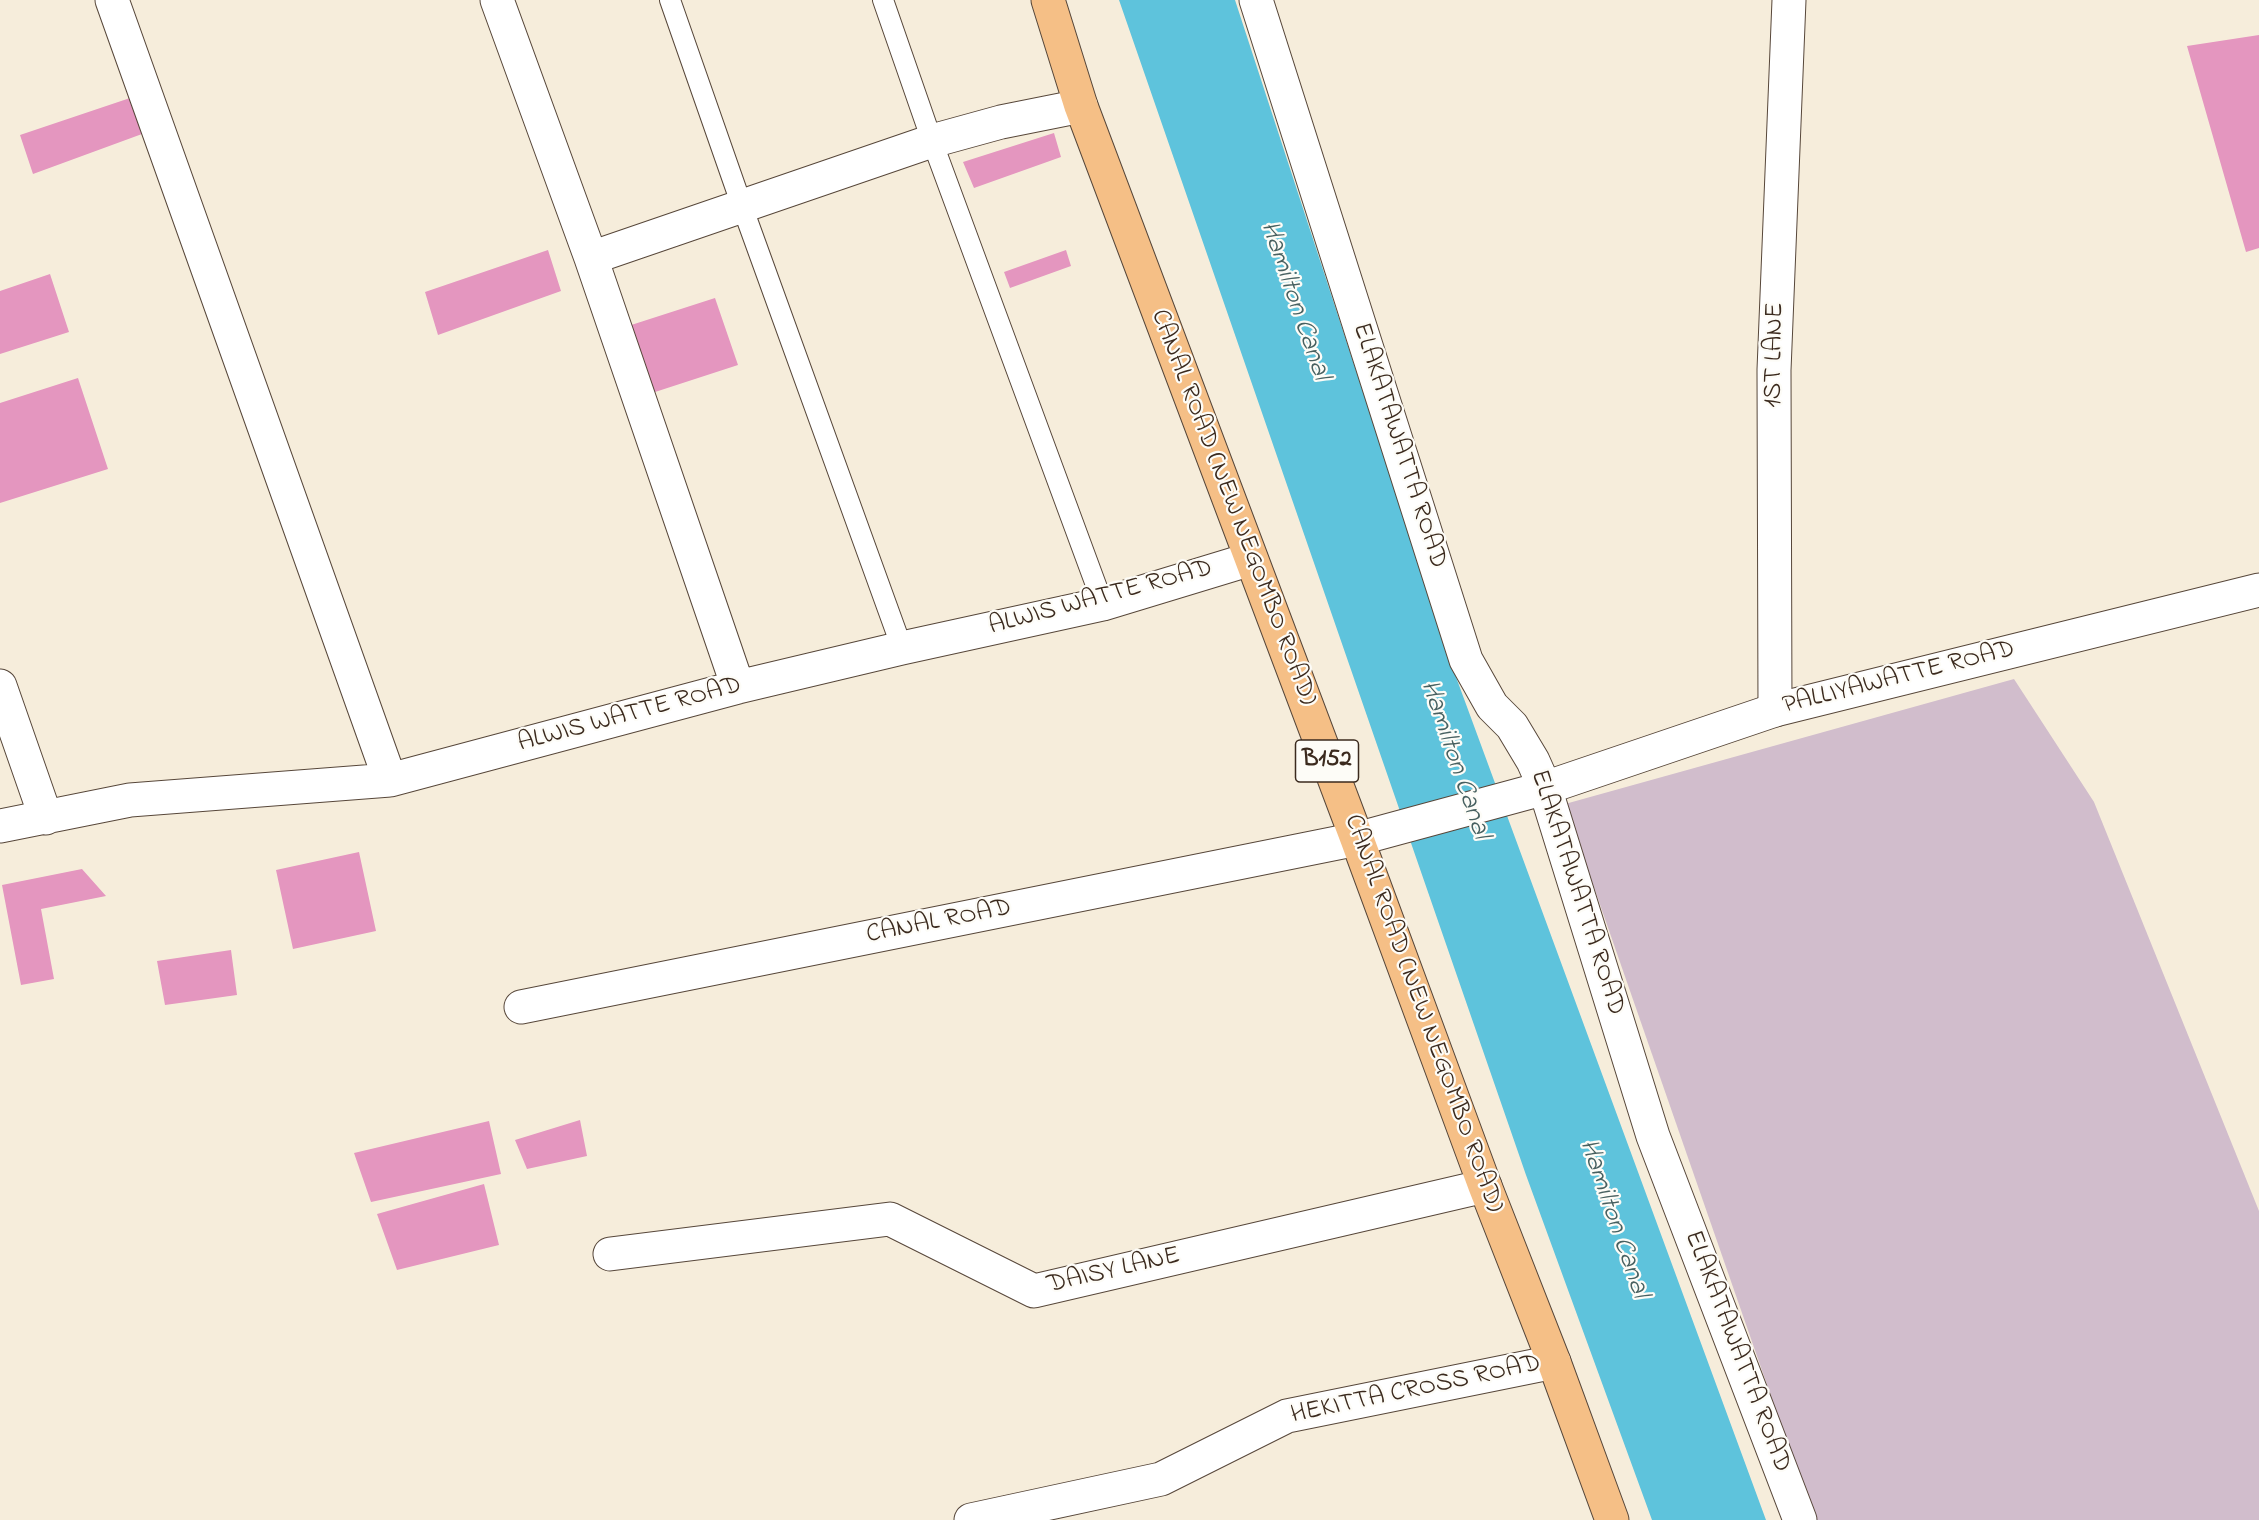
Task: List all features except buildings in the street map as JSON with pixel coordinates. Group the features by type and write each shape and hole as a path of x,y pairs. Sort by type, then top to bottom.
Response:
{"main road":[{"name":"CANAL ROAD (NEW NEGOMBO ROAD)","path":"1048,0 1081,106 1612,1520"}],"street":[{"path":"112,0 390,780"},
{"path":"497,0 591,258 738,687"},
{"name":"ELAKATAWATTA ROAD","path":"1256,0 1466,660 1492,706 1512,726 1533,761 1545,788 1653,1136 1800,1520"},
{"name":"1ST LANE","path":"1775,710 1774,370 1789,0"},
{"path":"591,258 932,141 1001,122 1081,106"},
{"name":"ALWIS WATTE ROAD","path":"0,826 130,800 390,780 738,687 1103,604 1251,559"},
{"name":"PALLIYAWATTE ROAD","path":"1357,839 1545,788 1775,710 2259,590"},
{"path":"0,686 46,818"},
{"name":"CANAL ROAD","path":"521,1007 1357,839"},
{"name":"DAISY LANE","path":"610,1254 890,1219 1034,1291 1485,1186"},
{"name":"HEKITTA CROSS ROAD","path":"972,1520 1161,1479 1287,1416 1554,1362"}],"lane":[{"path":"670,0 742,207 902,648"},
{"path":"883,0 932,141 1103,604"}],"shaded area":[{"path":"2014,679 2094,802 2259,1211 2259,1520 1814,1520 1565,804"}],"water":[{"name":"Hamilton Canal","path":"1119,0 1235,0 1456,677 1766,1520 1652,1520 1526,1175"}]}
